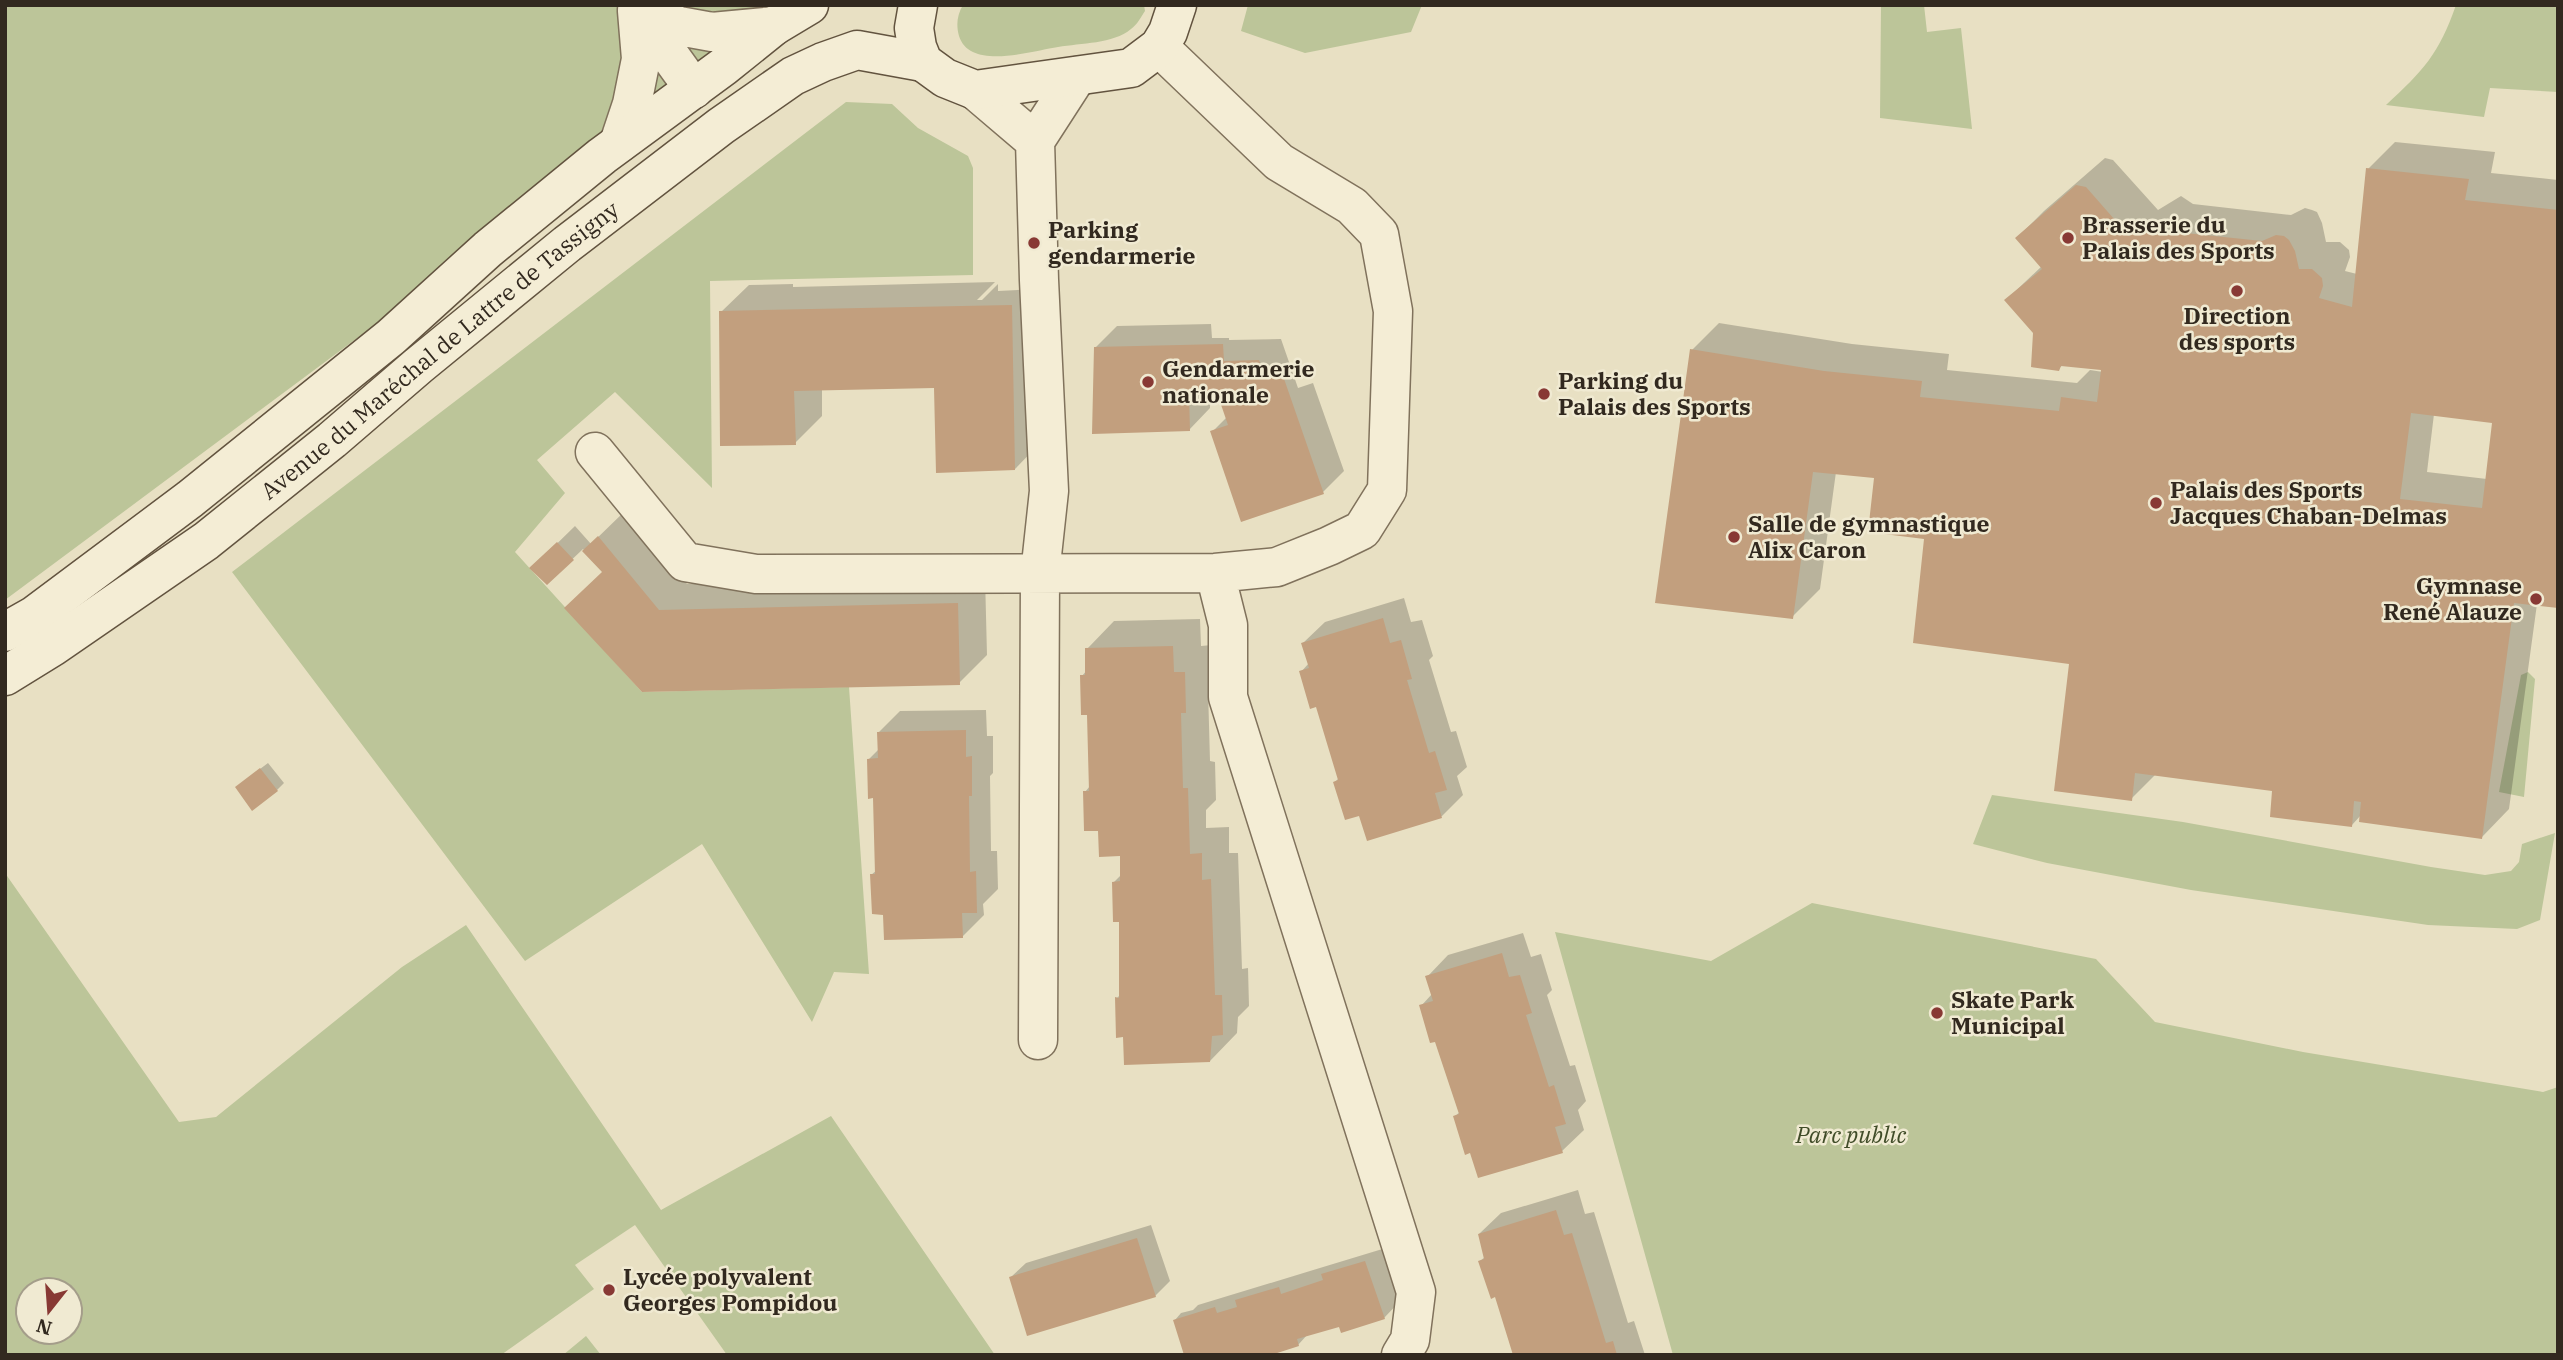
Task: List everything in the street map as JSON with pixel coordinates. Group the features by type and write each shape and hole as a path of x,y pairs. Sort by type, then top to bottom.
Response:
{"street":[{"name":"Avenue du Maréchal de Lattre de Tassigny","path":"5,632 35,615 137,539 391,337 488,249 619,144 774,26 809,5"},
{"path":"918,5 914,28 923,62 945,78 975,90 1035,141"},
{"path":"975,90 1131,68 1159,47 1168,32 1177,5"},
{"path":"635,8 679,26 712,33 774,26"},
{"path":"635,8 721,126"},
{"path":"619,144 632,104 641,58 635,8"},
{"path":"595,452 685,562 756,574 1215,573 1277,568 1362,530 1387,490 1393,311 1379,234 1353,206 1279,162 1159,47"},
{"name":"Avenue du Maréchal de Lattre de Tassigny","path":"5,676 206,541 567,244 721,126 793,76 822,62 858,50 923,62"},
{"path":"1038,1040 1040,574 1049,491 1035,141 1077,76"},
{"path":"137,539 159,574"},
{"path":"1215,573 1228,625 1228,697 1416,1292 1410,1340 1401,1355"}],"green space":[{"path":"5,5 805,5 5,600"},
{"path":"963,5 1144,5 1145,11 1131,29 1115,38 1018,55 988,56 965,47 959,36 958,20"},
{"path":"1248,5 1422,5 1411,32 1305,53 1241,31"},
{"path":"1881,5 1924,5 1927,32 1961,28 1972,129 1880,118"},
{"path":"2456,5 2558,5 2558,92 2490,88 2484,117 2386,105 2428,61 2443,37"},
{"path":"846,102 892,104 918,128 968,156 973,168 973,275 710,281 712,488 615,392 537,460 565,493 515,552 642,692 849,687 869,974 834,972 812,1022 702,844 525,961 232,572"},
{"path":"2528,672 2535,679 2524,797 2499,792 2521,675"},
{"path":"1992,795 2183,822 2485,875 2511,871 2519,862 2522,844 2555,833 2540,920 2517,929 2428,925 2191,890 2047,863 1973,844"},
{"path":"5,873 179,1122 216,1117 402,967 466,925 661,1210 831,1116 995,1355 727,1355 635,1225 575,1265 594,1289 501,1355 5,1355"},
{"name":"Parc public","path":"1812,903 2096,959 2155,1022 2303,1052 2543,1092 2558,1087 2558,1355 1673,1355 1555,932 1711,961"},
{"path":"586,1336 601,1355 563,1355"}],"building":[{"name":"Palais des Sports Jacques Chaban-Delmas","path":"2366,168 2469,179 2465,200 2558,210 2558,608 2514,603 2482,839 2359,822 2361,802 2354,801 2352,827 2270,817 2272,791 2135,773 2132,801 2054,791 2069,664 1913,643 1924,539 1868,532 1874,478 1813,472 1793,619 1655,603 1690,349 1824,371 1922,381 1920,397 2059,411 2061,397 2097,402 2101,370 2061,366 2059,371 2031,367 2033,333 2004,300 2042,269 2015,238 2076,185 2086,187 2129,236 2157,223 2166,231 2262,241 2276,235 2284,236 2295,251 2299,269 2312,269 2322,278 2323,286 2319,298 2352,307","holes":["2411,413 2492,423 2482,508 2400,499"]},
{"path":"1012,305 1015,470 936,473 934,388 794,391 796,445 720,446 719,311"},
{"path":"1223,344 1224,361 1259,360 1266,378 1282,373 1324,494 1241,522 1210,431 1228,425 1217,393 1189,394 1190,431 1092,434 1094,347"},
{"path":"598,536 659,610 958,603 960,685 642,692 564,608 602,572 582,551"},
{"path":"557,542 574,560 547,585 529,568"},
{"path":"1383,618 1390,643 1401,640 1412,679 1407,680 1429,753 1435,751 1447,790 1435,793 1442,818 1367,841 1359,816 1345,820 1333,782 1338,780 1316,707 1310,709 1299,671 1309,668 1301,643"},
{"path":"1173,646 1174,672 1185,672 1186,713 1181,713 1183,788 1188,788 1190,854 1202,853 1202,880 1211,879 1215,995 1222,995 1223,1035 1212,1036 1210,1062 1124,1065 1123,1037 1116,1038 1119,922 1113,922 1112,882 1120,881 1120,856 1099,857 1098,831 1084,831 1083,791 1089,791 1087,715 1081,715 1080,675 1085,675 1085,648"},
{"path":"966,730 966,757 972,756 972,796 969,796 970,872 976,871 977,913 962,913 963,938 884,940 883,915 872,914 870,874 875,874 873,798 868,799 867,759 878,758 877,732"},
{"path":"260,768 278,791 252,811 235,787"},
{"path":"1502,953 1509,977 1520,975 1532,1013 1526,1015 1549,1087 1554,1085 1566,1124 1555,1127 1563,1153 1478,1178 1470,1153 1465,1155 1453,1116 1459,1114 1435,1042 1430,1043 1419,1005 1433,1001 1425,976"},
{"path":"1556,1210 1564,1235 1572,1233 1606,1343 1613,1341 1617,1355 1513,1355 1495,1297 1491,1299 1478,1261 1484,1259 1478,1234"},
{"path":"1137,1238 1156,1297 1027,1336 1009,1277"},
{"path":"1365,1261 1385,1319 1341,1333 1339,1327 1297,1339 1299,1346 1271,1355 1184,1355 1173,1320 1215,1307 1217,1313 1237,1307 1235,1300 1279,1287 1281,1294 1323,1280 1321,1274"}],"place":[{"name":"Brasserie du Palais des Sports","path":"2068,238"},
{"name":"Parking gendarmerie","path":"1034,243"},
{"name":"Direction des sports","path":"2237,291"},
{"name":"Gendarmerie nationale","path":"1148,382"},
{"name":"Parking du Palais des Sports","path":"1544,394"},
{"name":"Palais des Sports Jacques Chaban-Delmas","path":"2156,503"},
{"name":"Salle de gymnastique Alix Caron","path":"1734,537"},
{"name":"Gymnase René Alauze","path":"2536,599"},
{"name":"Skate Park Municipal","path":"1937,1013"},
{"name":"Lycée polyvalent Georges Pompidou","path":"609,1290"}]}
